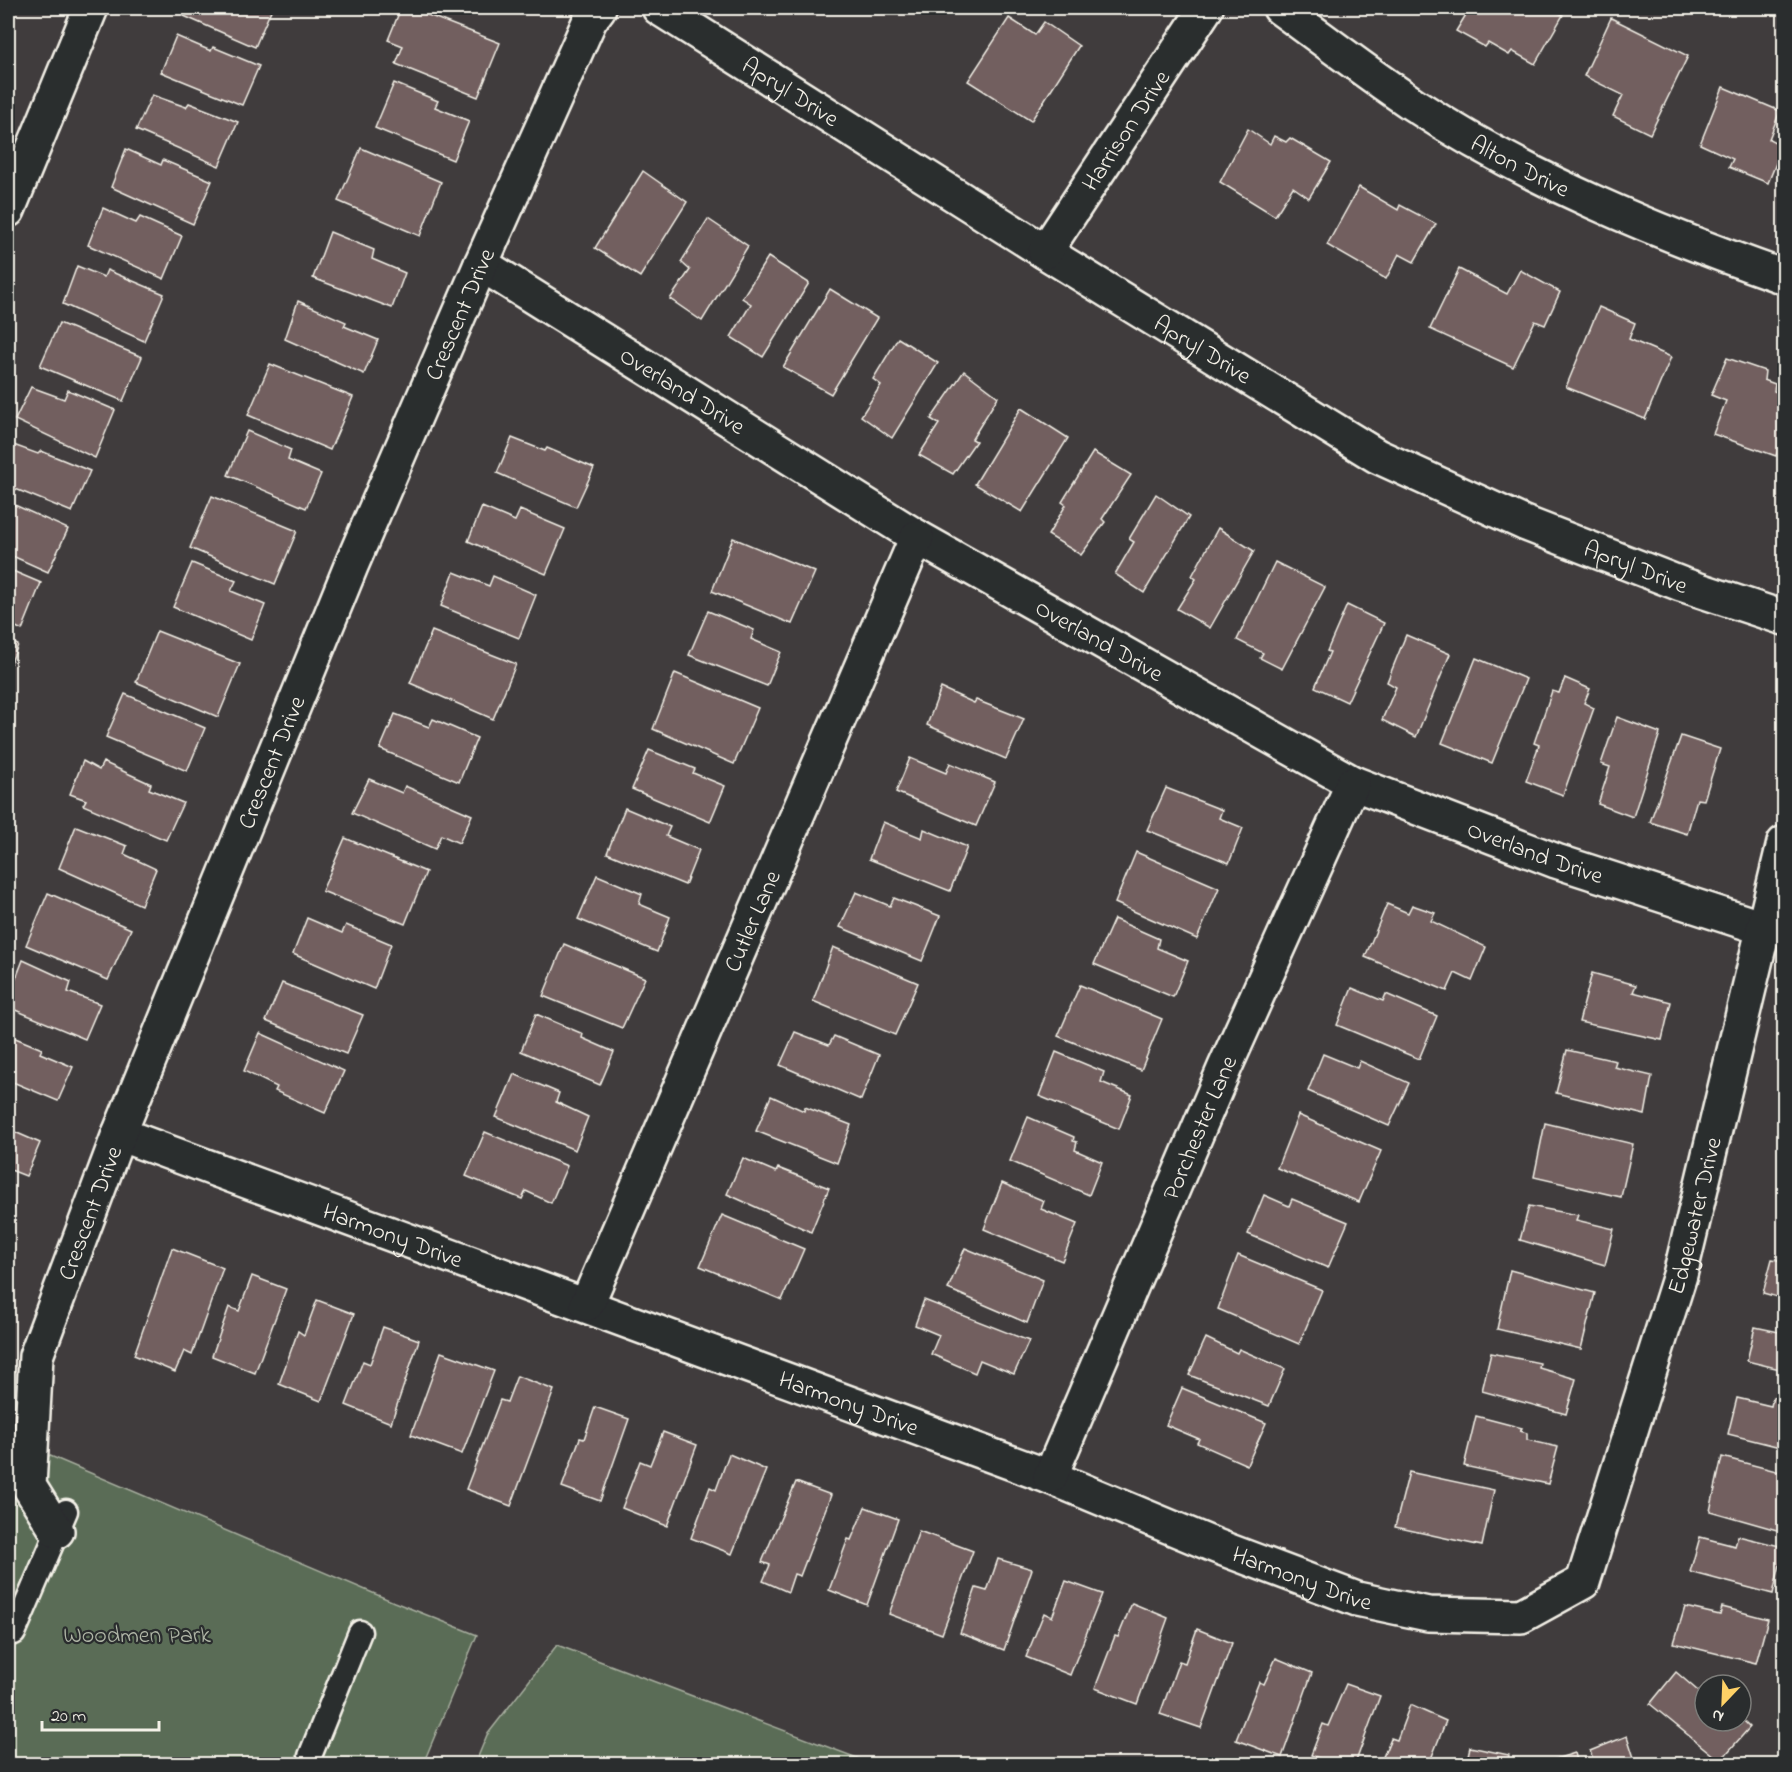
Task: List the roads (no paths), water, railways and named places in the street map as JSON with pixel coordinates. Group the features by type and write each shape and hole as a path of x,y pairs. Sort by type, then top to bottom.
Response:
{"street":[{"path":"8,210 91,8"},
{"name":"Crescent Drive","path":"62,1521 29,1486 36,1356 119,1134 351,566 481,264 590,20 599,8"},
{"name":"Apryl Drive","path":"659,8 1045,252 1377,456 1524,523 1681,584 1785,618"},
{"name":"Harrison Drive","path":"1045,252 1206,8"},
{"name":"Alton Drive","path":"1280,8 1414,104 1542,178 1690,244 1785,277"},
{"name":"Overland Drive","path":"481,264 916,537 1353,783 1556,861 1763,928"},
{"name":"Cutler Lane","path":"587,1304 916,537"},
{"name":"Porchester Lane","path":"1050,1477 1225,1067 1353,783"},
{"name":"Edgewater Drive","path":"1583,1582 1680,1275 1785,843"},
{"name":"Harmony Drive","path":"119,1134 587,1304 1050,1477 1216,1546 1357,1599 1428,1614 1521,1616 1583,1582"}],"lane":[{"path":"14,1633 62,1521"},
{"path":"310,1756 360,1632"}],"park label":[{"name":"Woodmen Park","path":"137,1634"}]}
